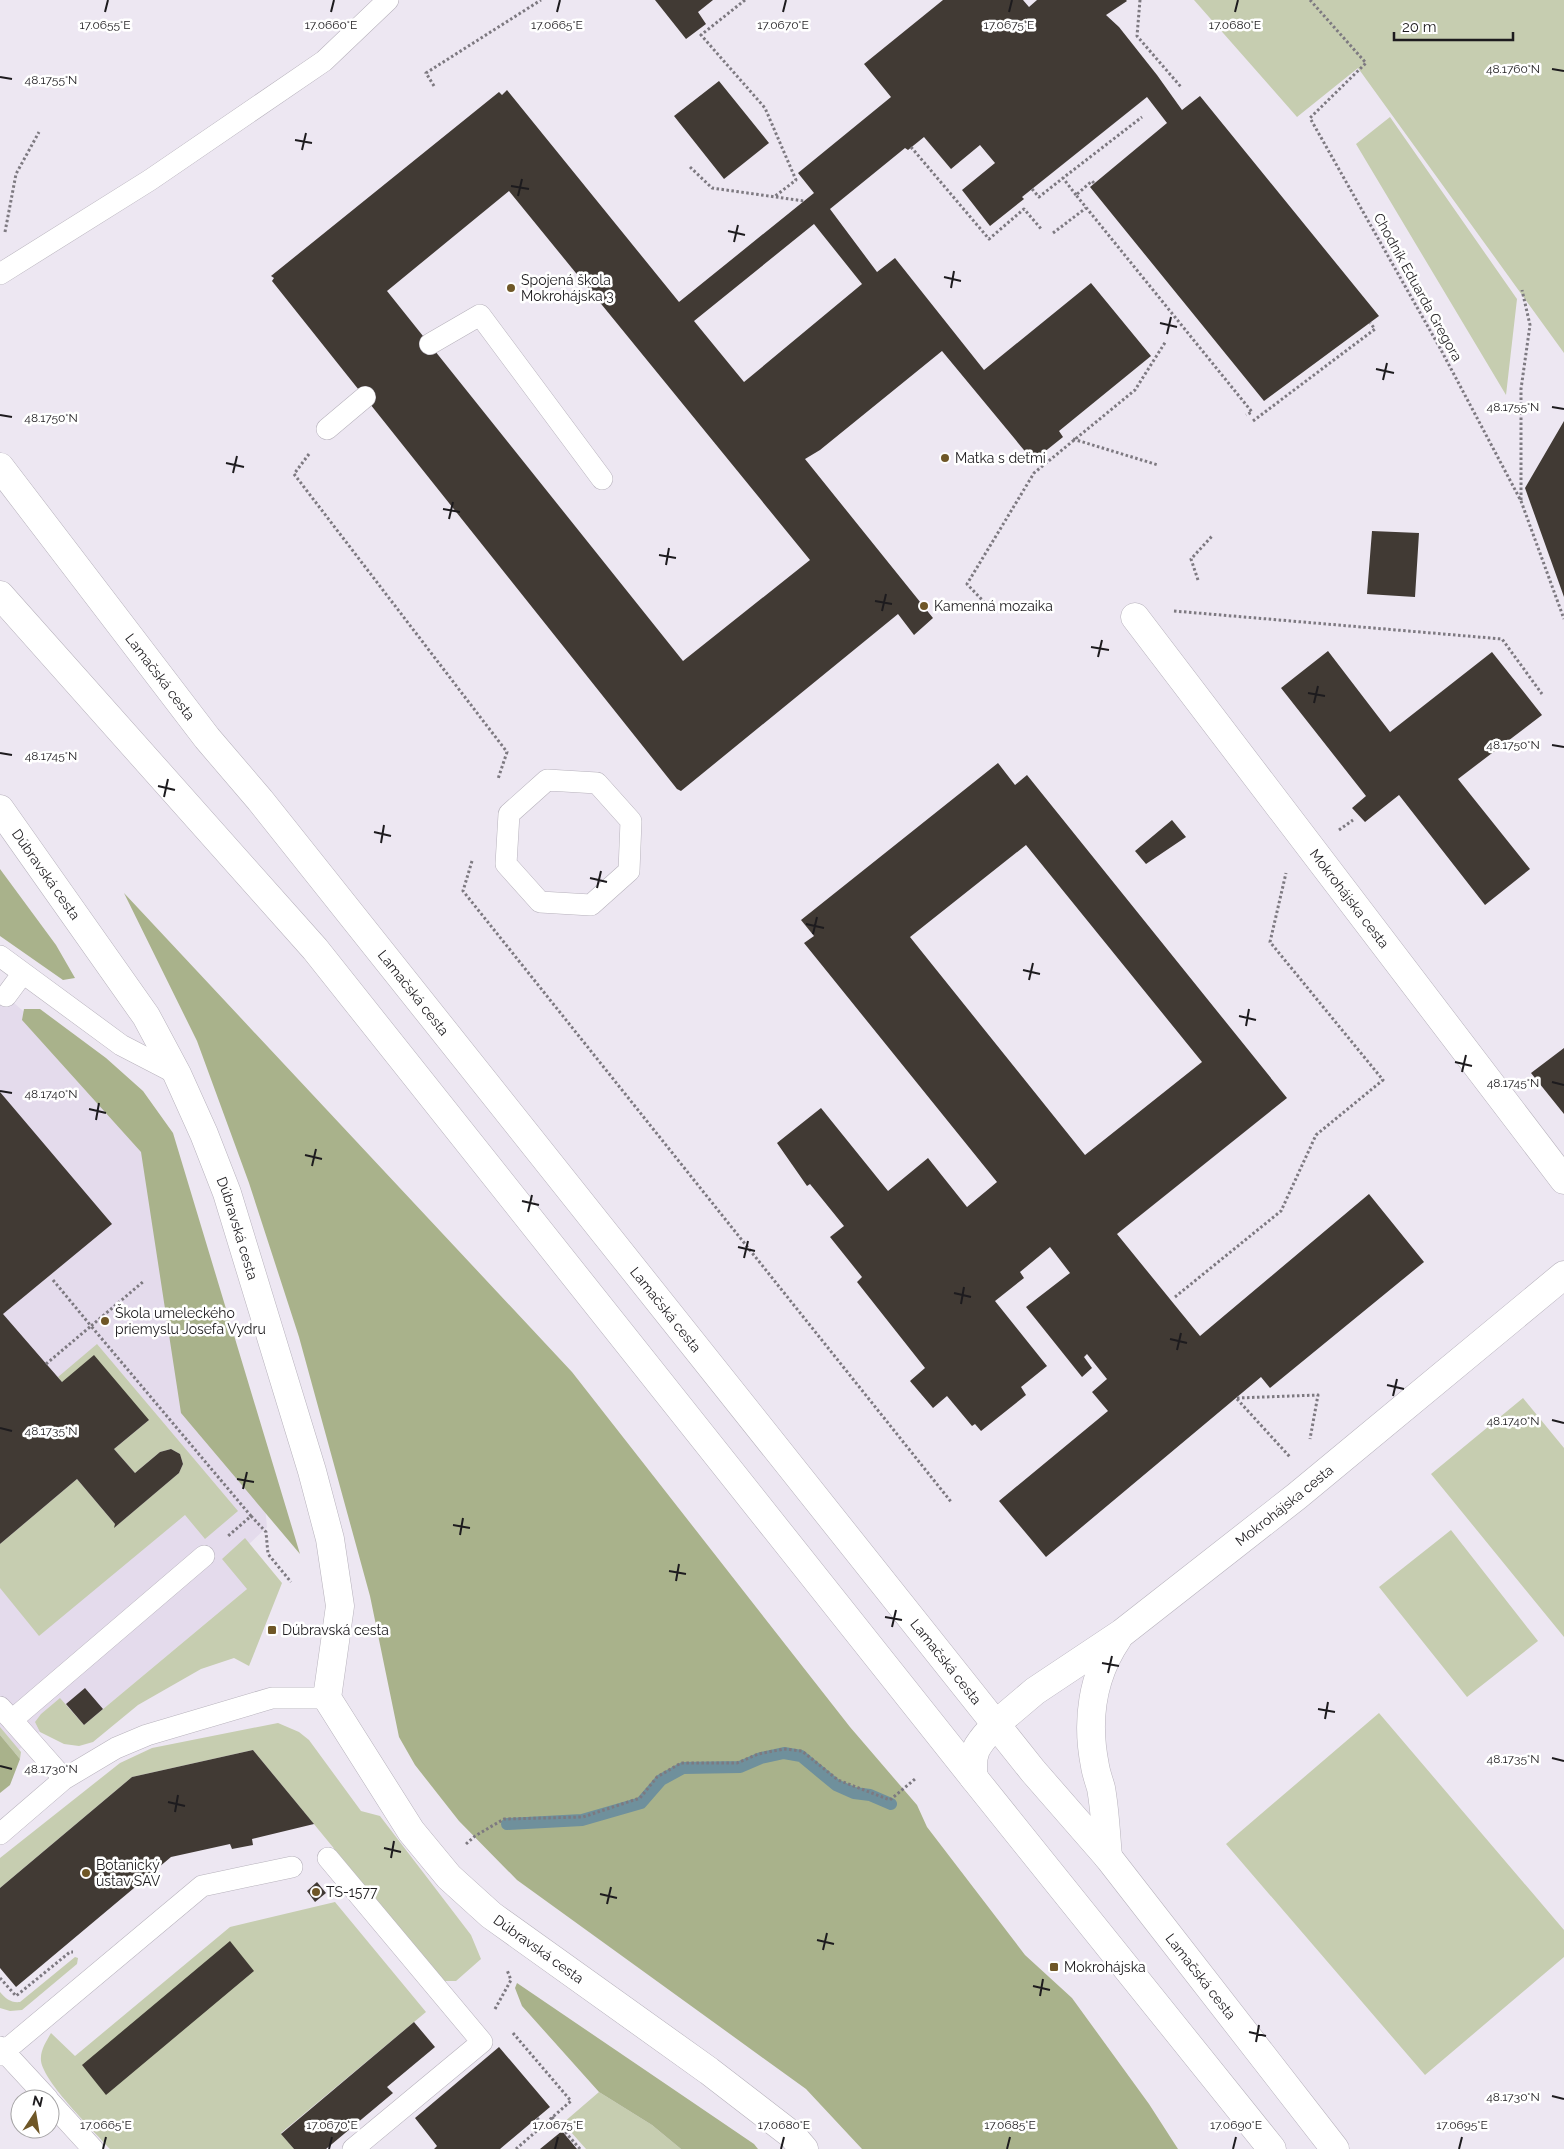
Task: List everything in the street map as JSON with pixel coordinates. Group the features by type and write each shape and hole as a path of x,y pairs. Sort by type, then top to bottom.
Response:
{"main road":[{"name":"Lamačská cesta","path":"0,467 207,738 260,800 1033,1771 1108,1857 1335,2149"},
{"path":"0,595 315,949 974,1778 1272,2149"},
{"name":"Mokrohájska cesta","path":"1135,617 1564,1180"},
{"name":"Dúbravská cesta","path":"0,809 146,1016 177,1074 204,1134 227,1194 309,1462 330,1539 340,1606 327,1698 411,1831 449,1877 491,1915 709,2070 792,2135 804,2149"},
{"name":"Mokrohájska cesta","path":"974,1778 973,1756 983,1739 996,1724 1035,1691 1122,1633 1297,1496 1564,1275"},
{"path":"1108,1857 1101,1788 1092,1751 1091,1714 1100,1671 1107,1655 1122,1633"}],"lane":[{"path":"0,274 150,180 324,61 388,0"},
{"path":"430,344 480,315 602,478"},
{"path":"327,429 365,397"},
{"path":"547,780 597,783 631,821 629,871 591,905 540,902 506,864 509,814 547,780"},
{"path":"0,956 121,1045 177,1074"},
{"path":"6,996 23,973"},
{"path":"64,1779 6,1714 204,1556"},
{"path":"0,1834 64,1779 116,1748 147,1735 272,1698 327,1698"},
{"path":"328,1858 482,2042 353,2149"},
{"path":"38,2089 1,2050 202,1886 292,1867"},
{"path":"60,2112 93,2149"}],"path":[{"path":"434,86 426,73 541,0"},
{"path":"745,0 702,35 765,108 796,180 774,197"},
{"path":"1140,0 1137,36 1181,86"},
{"name":"Chodník Eduarda Gregora","path":"1310,0 1366,63 1310,118 1440,348 1521,501 1564,619"},
{"path":"1032,189 1039,197 1142,117"},
{"path":"5,233 16,174 39,132"},
{"path":"911,148 990,239 1024,209 1042,230"},
{"path":"690,167 712,188 804,201"},
{"path":"1063,178 1252,412 1246,415"},
{"path":"1076,195 1092,181 1094,183"},
{"path":"1053,233 1086,208"},
{"path":"1521,501 1521,389 1530,325 1522,290"},
{"path":"1253,422 1375,329 1370,323"},
{"path":"986,603 967,584 1034,473 1073,439 1135,390 1166,341"},
{"path":"327,429 294,474 507,752 498,780"},
{"path":"1073,439 1158,465"},
{"path":"1198,580 1191,559 1213,535"},
{"path":"1173,611 1502,639 1542,694"},
{"path":"1175,1297 1281,1211 1316,1135 1383,1080 1270,942 1286,873 1312,849 1353,820"},
{"path":"475,854 463,891 952,1502"},
{"path":"53,1280 266,1532 268,1554 291,1582"},
{"path":"46,1364 144,1281"},
{"path":"1294,1461 1237,1398 1318,1395 1310,1441"},
{"path":"204,1556 251,1516"},
{"path":"475,1836 504,1819 583,1817 640,1798 657,1777 681,1763 737,1763 758,1754 784,1748 802,1751 838,1780 890,1800 915,1778"},
{"path":"0,1978 16,1996 70,1952 81,1953"},
{"path":"507,2026 571,2101 517,2149"},
{"path":"552,2117 568,2138 580,2149"},
{"path":"537,2118 543,2125"}],"shaded area":[{"name":"Škola umeleckého priemyslu Josefa Vydru","path":"0,994 6,996 119,1095 156,1135 265,1506 267,1527 248,1545 247,1589 84,1725 68,1707 15,1753 0,1763"}],"green space":[{"path":"1194,0 1564,0 1564,353 1358,68 1297,117"},
{"path":"1390,117 1517,299 1506,395 1356,144"},
{"path":"0,869 56,945 75,978 63,980 0,936"},
{"path":"124,893 572,1372 850,1727 917,1805 927,1827 1025,1955 1072,1998 1149,2104 1178,2149 862,2149 806,2089 517,1880 459,1821 415,1765 399,1737 370,1596 299,1337 249,1183 197,1041"},
{"path":"24,1009 40,1009 106,1058 143,1091 173,1133 300,1554 181,1413 141,1152 22,1020"},
{"path":"97,1344 238,1511 205,1539 185,1515 39,1636 0,1588 0,1544 77,1479 115,1524 115,1527 179,1473 183,1464 180,1454 171,1449 160,1452 135,1473 114,1449 149,1420 62,1382 58,1377"},
{"path":"1523,1398 1564,1448 1564,1637 1431,1474"},
{"path":"1451,1530 1538,1641 1467,1697 1379,1587"},
{"path":"245,1538 282,1583 249,1666 234,1658 201,1669 138,1705 93,1742 79,1746 64,1744 40,1732 35,1722 41,1714 60,1698 84,1725 247,1589 222,1559"},
{"path":"1379,1713 1564,1930 1564,1957 1425,2075 1226,1844"},
{"path":"278,1723 299,1732 309,1740 361,1811 380,1816 471,1935 481,1959 456,1981 443,1981 253,1750 132,1777 0,1888 0,1858 120,1763 152,1748"},
{"path":"0,1727 21,1752 20,1759 0,1735"},
{"path":"0,1735 20,1759 10,1785 0,1793"},
{"path":"335,1902 426,2012 281,2133 294,2149 110,2149 60,2094 60,2089 56,2089 44,2070 41,2053 51,2033 75,2056 230,1927"},
{"path":"75,1957 78,1958 77,1964 22,2010 10,2011 0,2008 0,1992 9,2000 20,2002"},
{"path":"517,1983 754,2144 758,2149 681,2149 652,2125 599,2092 522,2006 515,1988"},
{"path":"599,2092 652,2125 681,2149 586,2149 563,2123"}],"building":[{"path":"655,0 713,0 698,12 706,24 686,39"},
{"path":"943,0 1023,0 1029,7 1037,0 1126,0 1106,15 1119,27 1182,110 1200,96 1379,316 1264,401 1090,187 1167,123 1147,97 1022,197 1024,199 990,226 962,190 995,163 980,145 951,169 924,137 908,150 905,148 830,209 877,272 895,258 984,370 1091,283 1151,356 1059,431 1063,437 1033,461 942,351 820,450 805,459 933,618 914,635 898,614 681,791 677,789 272,281 274,278 271,276 499,92 502,95 507,90 679,302 814,193 798,173 891,97 864,64","holes":["509,191 810,560 683,661 387,291","814,224 862,284 744,382 694,321"]},
{"path":"719,81 769,143 724,179 674,116"},
{"path":"1564,421 1564,597 1525,488"},
{"path":"1372,531 1419,533 1415,597 1367,594"},
{"path":"1328,651 1390,732 1492,652 1542,715 1458,779 1530,869 1485,905 1399,795 1365,822 1352,808 1366,796 1281,688"},
{"path":"998,763 1015,785 1027,775 1287,1098 1117,1234 1200,1336 1369,1194 1424,1262 1270,1388 1261,1377 1046,1557 999,1501 1108,1411 1092,1392 1107,1379 1087,1354 1084,1357 1092,1368 1082,1377 1026,1307 1070,1273 1050,1247 1020,1272 1024,1278 995,1301 1047,1366 1021,1387 1026,1395 981,1431 975,1424 972,1426 947,1396 933,1408 910,1381 925,1368 857,1282 862,1277 830,1237 844,1226 810,1184 807,1186 777,1143 821,1108 888,1191 928,1158 967,1207 997,1182 804,943 814,936 801,920","holes":["1026,845 1202,1062 1085,1155 910,937"]},
{"path":"1172,820 1186,837 1146,864 1135,851"},
{"path":"1564,1048 1564,1114 1531,1073"},
{"path":"0,1092 112,1224 3,1314 62,1382 94,1355 149,1420 114,1449 135,1473 160,1452 171,1449 180,1454 183,1464 179,1473 114,1528 115,1524 77,1479 0,1544"},
{"path":"85,1688 103,1709 84,1725 66,1704"},
{"name":"Botanický ústav SAV","path":"253,1750 314,1824 252,1839 253,1845 232,1849 230,1844 171,1857 16,1987 0,1968 0,1888 132,1777"},
{"name":"TS-1577","path":"317,1882 326,1893 315,1902 307,1891"},
{"path":"230,1941 254,1971 106,2095 82,2065"},
{"path":"414,2022 435,2047 387,2087 393,2093 326,2149 294,2149 281,2134"},
{"path":"499,2047 550,2107 500,2149 434,2149 437,2146 415,2118"},
{"path":"562,2131 577,2149 540,2149"}],"waterway":[{"path":"507,1824 582,1820 641,1803 661,1780 683,1768 740,1767 761,1758 784,1753 801,1756 836,1785 854,1793 870,1795 891,1804"}],"place":[{"name":"Spojená škola Mokrohájska 3","path":"511,288"},
{"name":"Matka s deťmi","path":"945,458"},
{"name":"Kamenná mozaika","path":"924,606"},
{"name":"Škola umeleckého priemyslu Josefa Vydru","path":"105,1321"},
{"name":"Dúbravská cesta","path":"272,1630"},
{"name":"Botanický ústav SAV","path":"86,1873"},
{"name":"TS-1577","path":"316,1892"},
{"name":"Mokrohájska","path":"1054,1967"}]}
